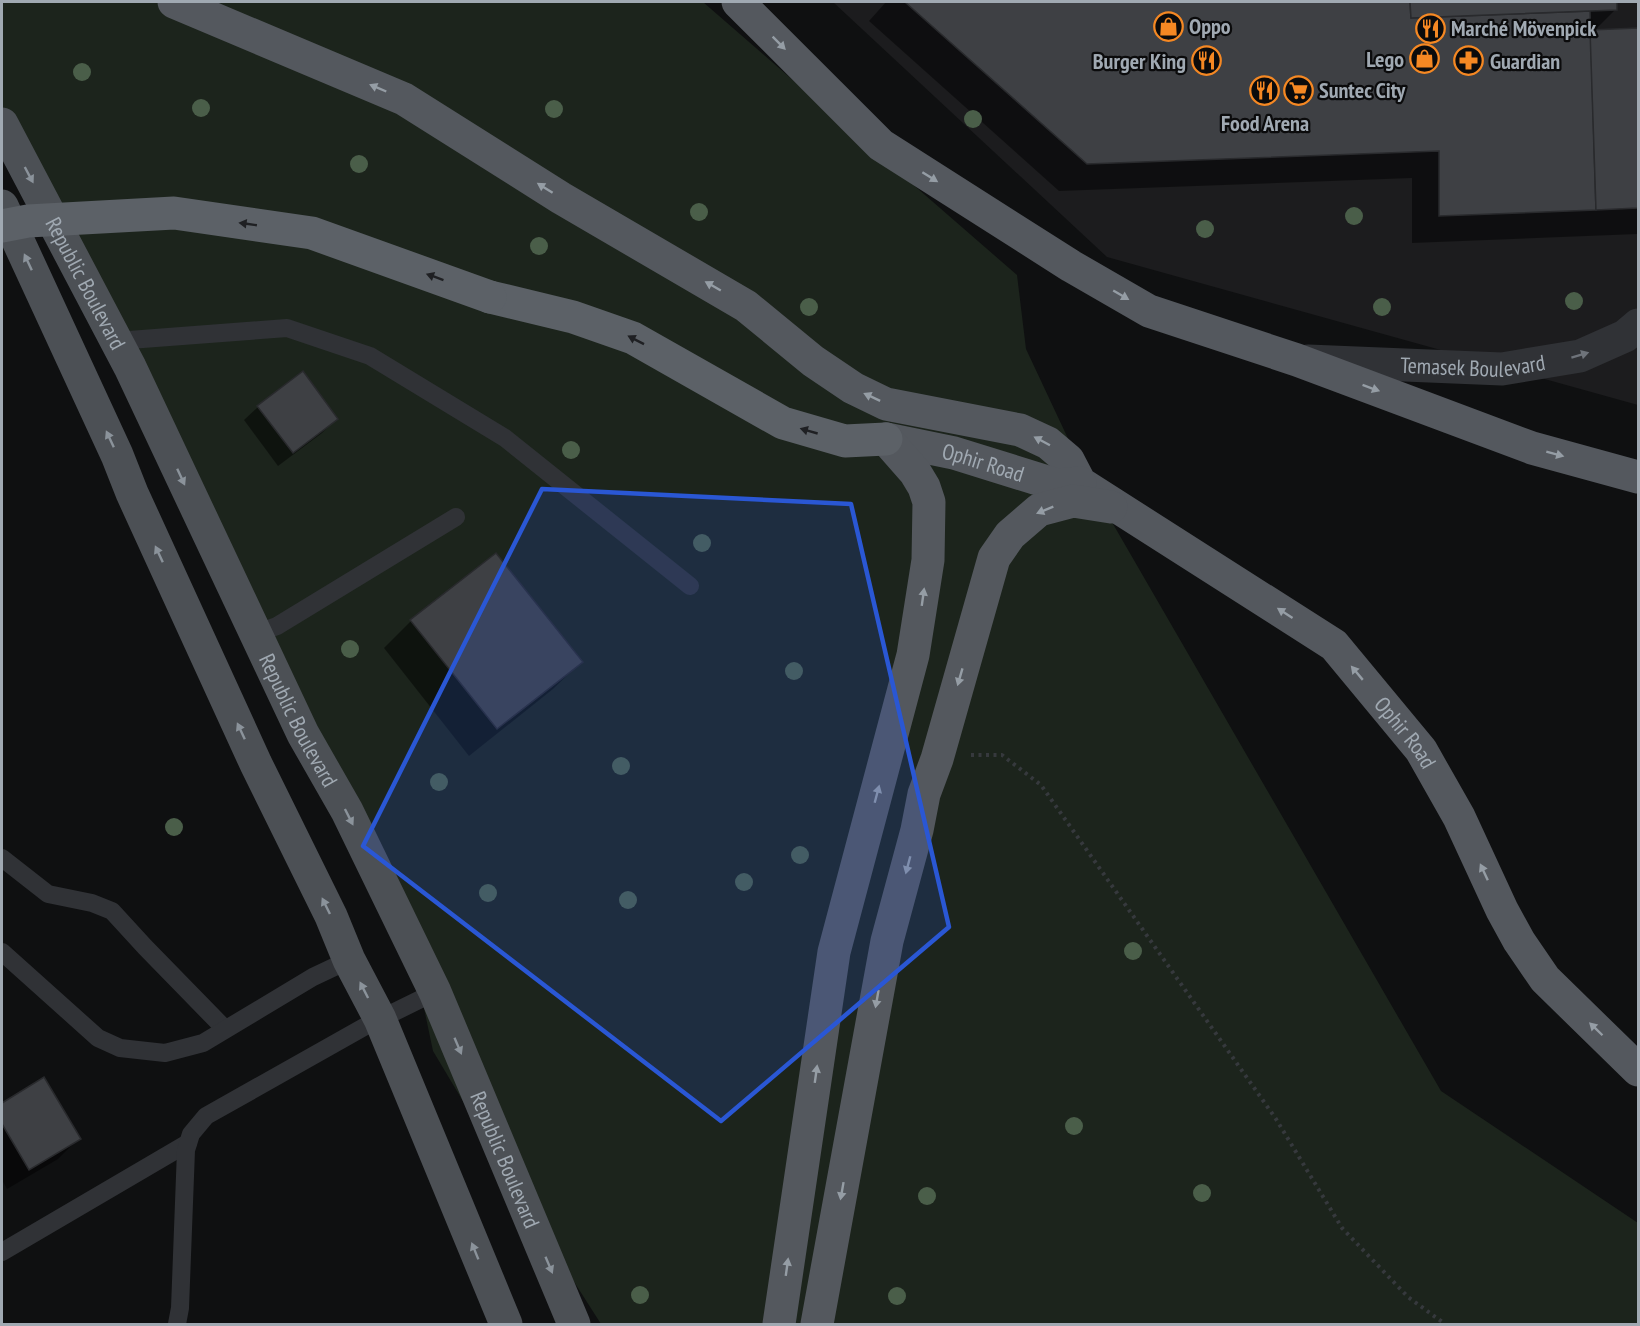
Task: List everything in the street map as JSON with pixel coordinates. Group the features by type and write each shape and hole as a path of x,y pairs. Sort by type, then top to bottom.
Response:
{"highway":[{"name":"Ophir Road","path":"174,2 404,99 561,198 746,306 813,361 853,388 886,404 1020,430 1048,443 1068,460 1080,483 1334,645 1421,750 1459,817 1502,910 1519,941 1545,979 1638,1070"},
{"path":"738,2 881,145 1071,266 1149,312 1297,360 1532,448 1638,477"},
{"path":"2,226 28,221 174,213 312,233 490,297 573,317 633,338 783,423 845,441 886,439 915,472 924,487 929,502 928,560 913,655 834,952 778,1324"},
{"name":"Ophir Road","path":"886,439 954,453 1057,485 1080,483"},
{"path":"818,1324 887,941 917,830 924,794 937,759 994,558 1010,535 1039,510 1073,501 1122,508"}],"main road":[{"name":"Republic Boulevard","path":"2,124 116,341 303,734 346,811 435,992 574,1324"},
{"name":"Republic Boulevard","path":"2,206 246,743 331,916 349,960 380,1019 506,1324"}],"street":[{"name":"Temasek Boulevard","path":"1297,360 1502,369 1580,356 1625,336 1638,325"}],"lane":[{"path":"116,341 287,328 370,356 505,438 690,586"},
{"path":"255,634 277,626 456,517"},
{"path":"2,858 48,894 92,903 112,911 225,1029"},
{"path":"2,952 98,1038 120,1048 165,1053 202,1043 313,977 349,960"},
{"path":"177,1324 180,1308 186,1150 191,1134 206,1116 380,1019 435,992"},
{"path":"2,1252 188,1143"}],"path":[{"path":"964,763 972,754 1002,755 1041,785 1276,1119 1342,1228 1408,1297 1445,1324"}],"highlighted area":[{"path":"542,489 851,504 949,927 721,1121 363,846"}],"shaded area":[{"path":"2,2 703,2 1017,275 1026,349 1087,479 1441,1091 1638,1223 1638,1324 601,1324 525,1205 433,1051 396,875 347,807 2,115"},
{"path":"833,2 1638,2 1638,405 1107,257"}],"building":[{"name":"Suntec City","path":"905,2 1410,2 1411,18 1590,11 1596,210 1439,216 1439,151 1087,164"},
{"path":"1410,2 1617,2 1617,10 1411,18"},
{"path":"1638,28 1638,208 1596,210 1590,30"},
{"path":"303,371 338,419 293,453 257,406"},
{"path":"496,553 583,662 497,729 410,620"},
{"path":"44,1077 81,1139 29,1170 2,1124 2,1103"}],"place":[{"name":"Oppo","path":"1168,26"},
{"name":"Marché Mövenpick","path":"1430,28"},
{"name":"Lego","path":"1425,59"},
{"name":"Burger King","path":"1207,61"},
{"name":"Guardian","path":"1469,61"},
{"name":"Suntec City","path":"1298,90"},
{"name":"Food Arena","path":"1265,91"}]}
